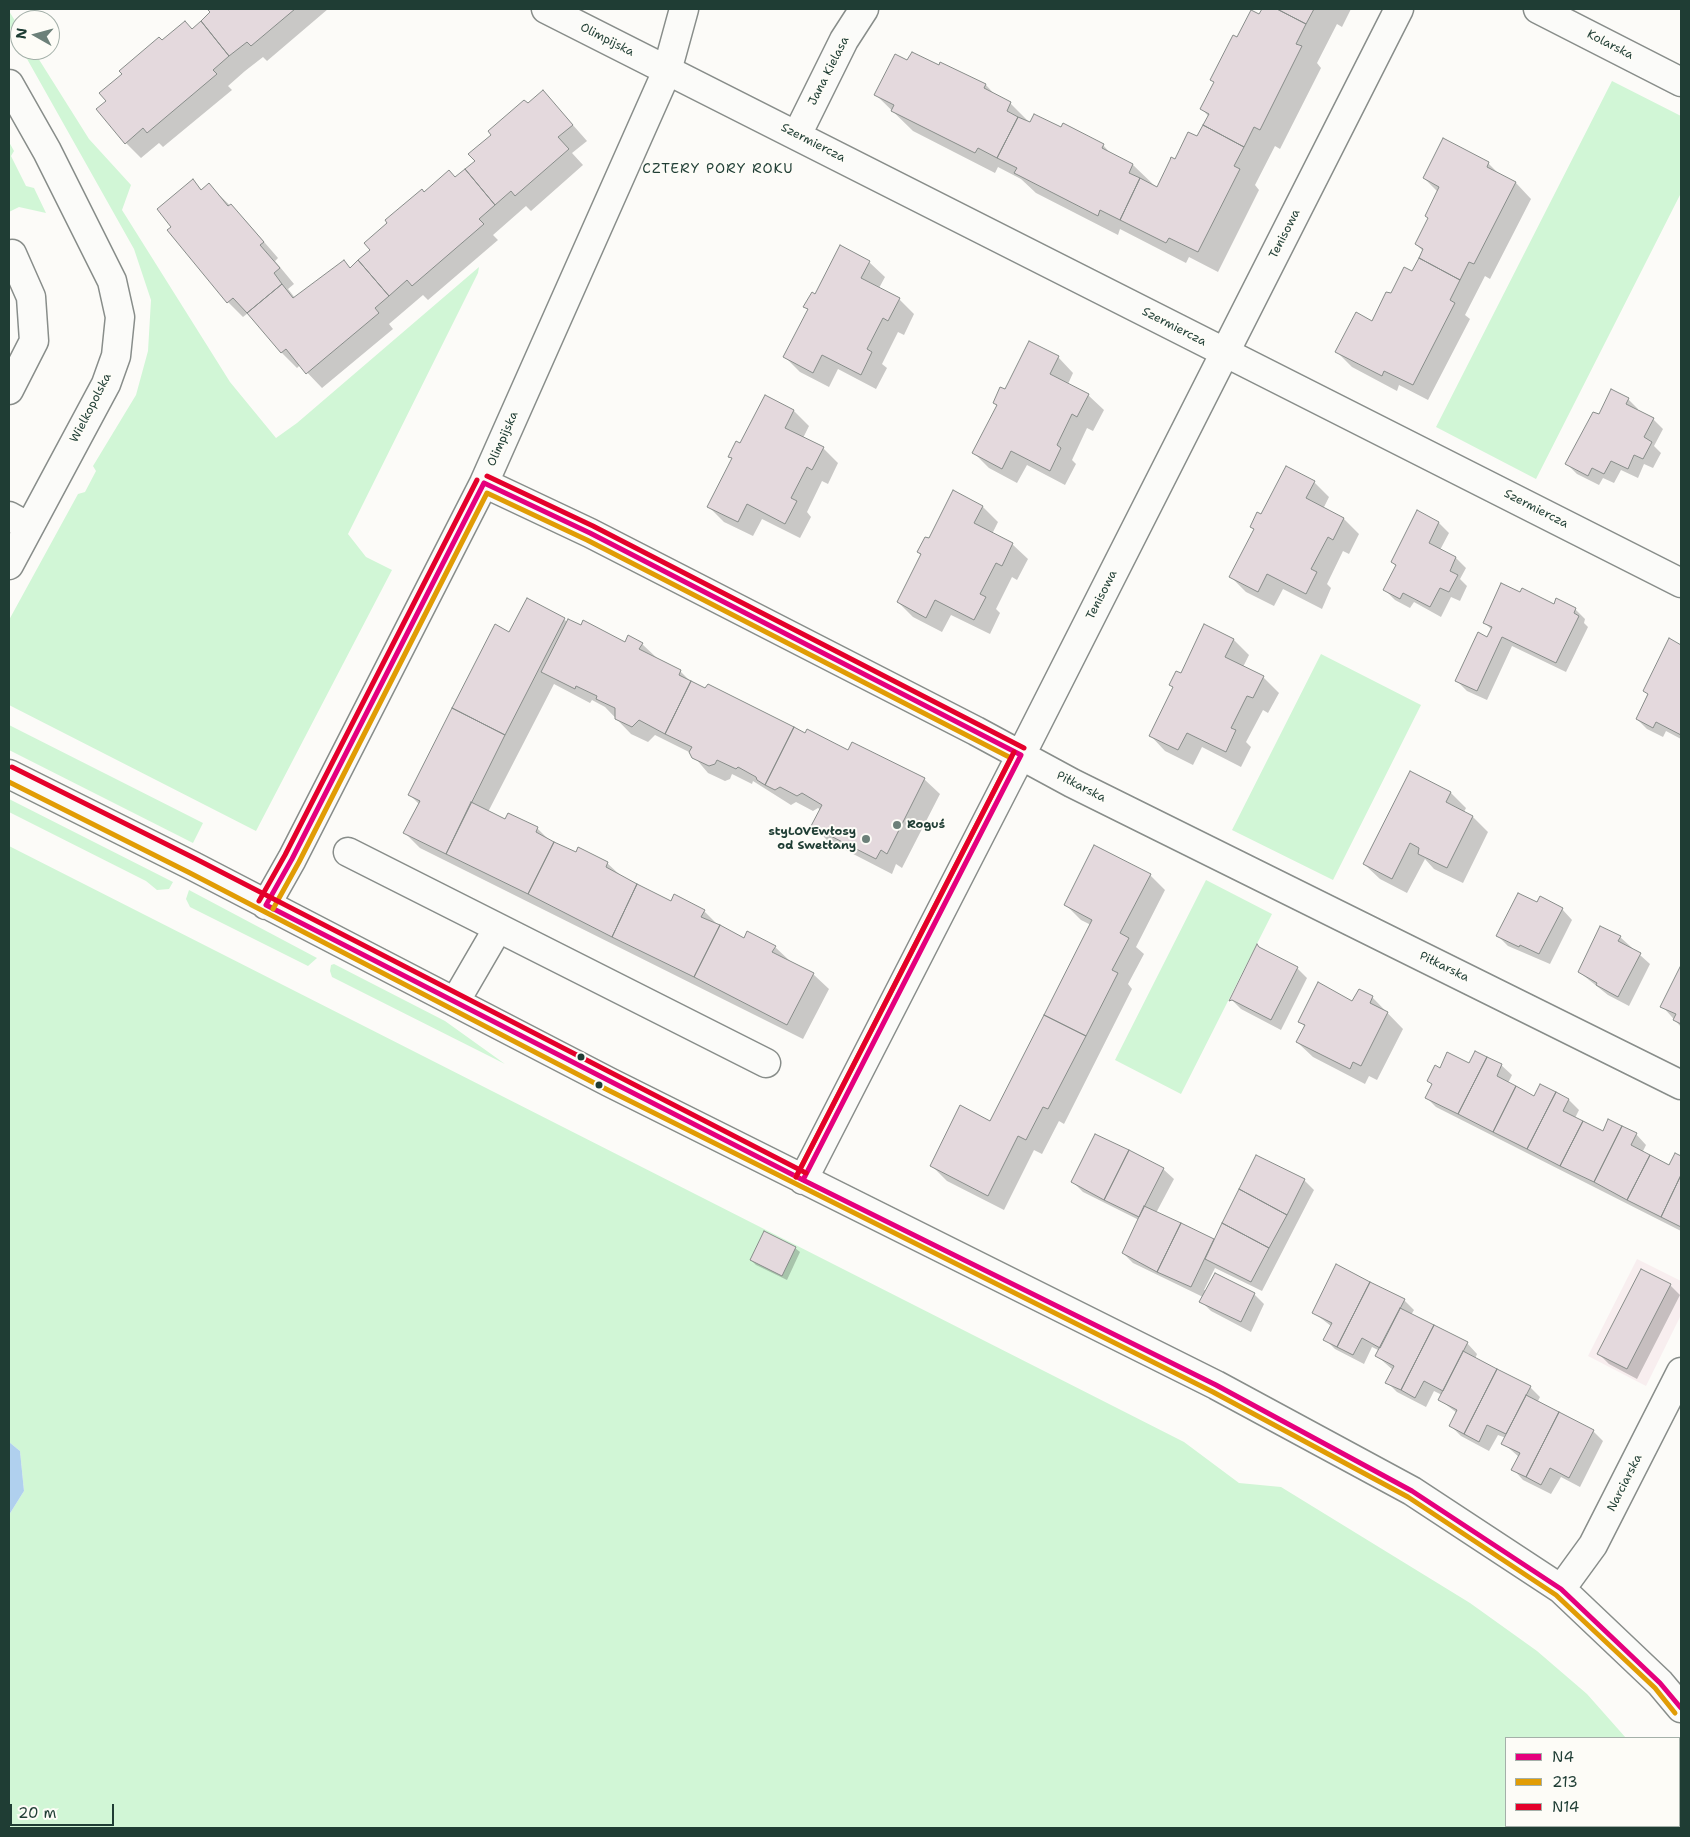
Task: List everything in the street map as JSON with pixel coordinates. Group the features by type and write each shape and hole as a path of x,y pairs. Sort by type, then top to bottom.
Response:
{"street":[{"name":"Olimpijska","path":"546,9 667,71"},
{"name":"Olimpijska","path":"266,905 292,859 484,483 667,71 684,9"},
{"name":"Jana Kielasa","path":"797,135 844,40 864,9"},
{"name":"Tenisowa","path":"803,1180 1021,755 1399,9"},
{"name":"Kolarska","path":"1538,9 1681,82"},
{"name":"Szermiercza","path":"667,71 1681,583"},
{"name":"Wielkopolska","path":"9,84 47,151 112,281 120,317 116,356 106,384 19,522 9,565"},
{"path":"9,255 12,254 31,297 34,341 9,390"},
{"name":"Piłkarska","path":"484,483 590,533 1072,783 1681,1085"},
{"path":"9,774 803,1180 1216,1385 1412,1492 1562,1589 1660,1683 1681,1708"},
{"path":"348,852 766,1063"},
{"path":"455,1002 498,928"},
{"name":"Narciarska","path":"1562,1589 1593,1545 1681,1372"}],"shaded area":[{"path":"1637,1259 1681,1281 1681,1315 1646,1386 1588,1356"}],"green space":[{"path":"28,60 39,60 89,139 131,185 122,210 230,382 276,438 297,423 479,267 478,273 348,534 366,557 392,570 256,831 9,705 9,620 78,494 85,492 96,471 93,466 136,395 148,351 151,300 134,249"},
{"path":"1612,81 1681,116 1681,193 1536,479 1436,427"},
{"path":"9,142 14,151 11,156 26,186 34,188 46,213 19,207 9,212"},
{"path":"1321,654 1421,705 1333,880 1232,830"},
{"path":"9,725 203,823 193,843 9,750"},
{"path":"9,799 173,882 169,889 157,890 146,881 9,812"},
{"path":"9,846 1184,1442 1239,1483 1281,1487 1470,1603 1537,1651 1587,1694 1625,1737 1505,1737 1505,1827 1680,1827 1680,1794 1681,1828 9,1828 9,1515 24,1491 20,1451 9,1442"},
{"path":"1206,880 1272,914 1181,1094 1115,1060"},
{"path":"189,890 317,958 308,966 190,907 186,899"},
{"path":"334,964 445,1021 505,1064 332,977 330,971 331,965"}],"water":[{"path":"9,1442 20,1451 24,1491 9,1515"}],"building":[{"path":"207,9 295,9 251,46 247,42 229,56 201,21 210,12"},
{"path":"1262,9 1277,9 1306,24 1296,44 1302,46 1260,130 1254,127 1244,147 1203,125 1209,114 1200,109 1214,82 1210,80 1233,35 1237,37 1251,10 1259,14"},
{"path":"1277,9 1314,9 1306,24"},
{"path":"185,21 192,29 201,21 229,56 213,70 217,74 147,133 143,128 125,144 96,109 106,101 99,93 122,74 119,71 159,37 162,40"},
{"path":"912,52 939,65 940,62 986,84 984,88 1011,102 1007,111 1018,117 997,158 978,148 975,153 891,111 894,105 874,95 895,54 907,60"},
{"path":"543,90 573,125 558,137 569,149 515,196 511,191 495,205 465,169 475,161 468,154 491,135 488,131 524,100 528,103"},
{"path":"1034,114 1061,127 1063,123 1104,144 1102,148 1133,164 1129,173 1140,178 1120,220 1100,210 1098,216 1014,173 1017,168 997,158 1018,117 1030,122"},
{"path":"1203,125 1244,147 1234,166 1240,169 1198,252 1169,238 1166,243 1120,220 1140,178 1157,187 1171,157 1175,159 1188,132 1197,136"},
{"path":"1443,138 1489,162 1487,167 1516,182 1474,264 1469,262 1460,280 1419,258 1423,249 1415,244 1428,218 1425,216 1439,187 1423,178"},
{"path":"465,169 495,205 479,219 484,224 412,286 407,280 389,296 358,260 370,250 364,243 387,223 385,220 422,189 424,192 449,170 455,177"},
{"path":"193,179 201,190 209,183 228,206 231,204 264,242 260,245 280,268 274,273 282,284 247,313 233,298 227,303 167,230 171,227 157,209"},
{"path":"840,245 870,261 861,278 900,298 888,321 883,318 867,349 872,352 861,375 822,355 813,373 783,357 808,309 803,307 812,292 815,294"},
{"path":"1419,258 1460,280 1450,300 1455,303 1413,385 1384,371 1382,376 1335,352 1356,312 1372,321 1386,292 1391,293 1404,267 1412,271"},
{"path":"344,260 350,268 358,260 389,296 375,308 379,313 306,374 286,349 281,353 247,313 282,284 293,298"},
{"path":"1029,341 1059,356 1050,374 1089,394 1077,417 1072,414 1057,445 1061,448 1050,471 1011,451 1002,469 972,453 997,405 993,403 1000,387 1005,389"},
{"path":"1611,389 1629,398 1626,404 1654,418 1644,437 1652,442 1643,459 1634,455 1628,469 1611,461 1604,474 1592,468 1588,476 1565,464 1593,412 1599,414"},
{"path":"765,395 794,410 785,428 824,447 812,470 807,467 791,498 797,501 785,524 747,504 738,522 707,507 732,458 728,457 736,441 740,443"},
{"path":"1286,466 1315,481 1306,498 1344,518 1333,540 1328,537 1311,569 1317,572 1306,594 1267,574 1258,592 1229,577 1254,529 1250,527 1257,512 1261,514"},
{"path":"953,490 983,506 974,523 1013,543 1002,566 996,563 980,594 986,597 974,620 935,600 926,618 897,602 921,554 917,552 925,537 929,538"},
{"path":"1417,510 1439,522 1429,543 1456,557 1450,571 1458,575 1449,592 1440,588 1430,607 1403,593 1400,599 1383,590 1396,565 1391,562"},
{"path":"1501,583 1520,592 1522,588 1554,604 1556,598 1576,608 1574,613 1579,616 1556,663 1502,637 1477,691 1455,681 1478,632 1487,637 1492,627 1483,623"},
{"path":"527,598 565,618 505,735 452,708 495,624 509,632"},
{"path":"568,619 581,625 583,620 625,642 628,635 643,643 639,649 681,670 679,675 691,681 665,734 639,720 632,727 615,719 615,708 596,699 597,696 576,686 575,689 541,672"},
{"path":"1204,624 1234,639 1225,657 1264,676 1253,698 1247,696 1231,728 1236,730 1226,752 1187,733 1178,750 1149,736 1173,687 1169,685 1176,671 1181,673"},
{"path":"1669,638 1681,645 1681,735 1656,722 1653,728 1636,719 1648,694 1643,691"},
{"path":"691,681 705,688 708,684 794,727 765,785 757,780 756,777 738,767 736,769 717,760 715,764 709,766 692,758 689,752 692,747 665,734"},
{"path":"452,708 505,735 446,854 403,833 420,801 408,795"},
{"path":"794,727 805,733 807,729 848,750 852,742 925,778 887,854 881,850 876,859 811,826 822,805 802,793 797,796 780,787 775,790 765,785"},
{"path":"1410,771 1451,792 1446,802 1473,816 1447,868 1418,854 1419,848 1410,843 1392,879 1363,864"},
{"path":"471,802 505,819 508,813 538,827 536,832 554,842 528,894 446,854"},
{"path":"554,842 576,852 578,847 608,862 606,867 637,884 612,937 528,894"},
{"path":"1094,845 1151,874 1120,933 1129,938 1112,970 1118,973 1086,1036 1044,1015 1092,920 1064,905"},
{"path":"637,884 671,901 674,894 705,910 701,917 720,925 694,977 612,937"},
{"path":"1518,893 1537,902 1540,896 1563,908 1539,954 1496,936"},
{"path":"720,925 744,938 747,931 776,946 772,952 814,973 787,1025 694,977"},
{"path":"1600,926 1621,936 1618,941 1641,953 1618,997 1578,972"},
{"path":"1257,944 1259,947 1298,967 1271,1020 1232,1000 1229,1001"},
{"path":"1681,965 1681,1024 1673,1020 1676,1014 1660,1007"},
{"path":"1318,982 1352,1001 1359,989 1373,996 1370,1003 1388,1012 1361,1066 1353,1062 1350,1069 1296,1042 1305,1025 1298,1022"},
{"path":"1044,1015 1086,1036 1048,1109 1043,1107 1026,1140 1018,1136 988,1196 930,1166 960,1105 990,1121"},
{"path":"1475,1051 1487,1057 1458,1114 1425,1098 1432,1084 1427,1081 1435,1065 1440,1068 1447,1052 1469,1063"},
{"path":"1487,1057 1502,1064 1497,1076 1516,1086 1493,1132 1458,1114"},
{"path":"1540,1084 1556,1092 1527,1149 1493,1132 1516,1086 1534,1096"},
{"path":"1556,1092 1569,1099 1563,1111 1583,1121 1560,1166 1527,1149"},
{"path":"1608,1119 1622,1126 1594,1182 1560,1166 1583,1121 1603,1131"},
{"path":"1622,1126 1637,1133 1631,1145 1650,1155 1627,1200 1594,1182"},
{"path":"1095,1134 1129,1150 1104,1200 1071,1182"},
{"path":"1129,1150 1164,1168 1139,1217 1104,1200"},
{"path":"1675,1153 1681,1156 1681,1175 1661,1217 1627,1200 1650,1155 1669,1165"},
{"path":"1256,1155 1305,1179 1287,1215 1239,1189"},
{"path":"1681,1175 1681,1227 1661,1217"},
{"path":"1239,1189 1287,1215 1269,1248 1222,1223"},
{"path":"1144,1206 1181,1223 1157,1272 1122,1253"},
{"path":"1181,1223 1214,1239 1191,1287 1157,1272"},
{"path":"1222,1223 1269,1248 1251,1282 1205,1259"},
{"path":"764,1231 796,1247 782,1276 750,1260"},
{"path":"1336,1264 1370,1282 1337,1347 1323,1340 1332,1323 1312,1313"},
{"path":"1641,1269 1671,1284 1627,1369 1597,1354"},
{"path":"1215,1273 1255,1293 1241,1322 1199,1302"},
{"path":"1370,1282 1405,1299 1380,1348 1362,1338 1353,1355 1337,1347"},
{"path":"1400,1308 1434,1325 1401,1390 1385,1383 1394,1366 1375,1356"},
{"path":"1434,1325 1468,1342 1443,1391 1424,1381 1415,1398 1401,1390"},
{"path":"1463,1351 1497,1369 1464,1434 1449,1426 1457,1410 1438,1400"},
{"path":"1497,1369 1531,1386 1506,1434 1487,1425 1479,1442 1464,1434"},
{"path":"1526,1395 1559,1412 1526,1477 1511,1470 1520,1453 1501,1444"},
{"path":"1559,1412 1594,1430 1569,1478 1550,1468 1541,1485 1526,1477"}],"transit line":[{"name":"N14","path":"487,476 593,526 1024,748"},
{"name":"N14","path":"259,901 285,855 477,480"},
{"name":"N4","path":"484,483 590,533 1021,755 803,1180 266,905 292,859 484,483"},
{"name":"213","path":"273,909 299,862 487,493 587,540 1011,758 796,1177"},
{"name":"N14","path":"796,1177 1014,752"},
{"name":"N14","path":"12,767 196,859 806,1173"},
{"name":"213","path":"9,782 190,873 606,1089 1213,1392 1408,1497 1556,1595 1655,1688 1675,1713"},
{"name":"N4","path":"803,1180 1216,1385 1412,1491 1561,1589 1660,1683 1681,1708"}],"place":[{"name":"Roguś","path":"897,825"},
{"name":"styLOVEwłosy od Swetłany","path":"866,839"}],"district":[{"name":"CZTERY PORY ROKU","path":"718,169"}]}
